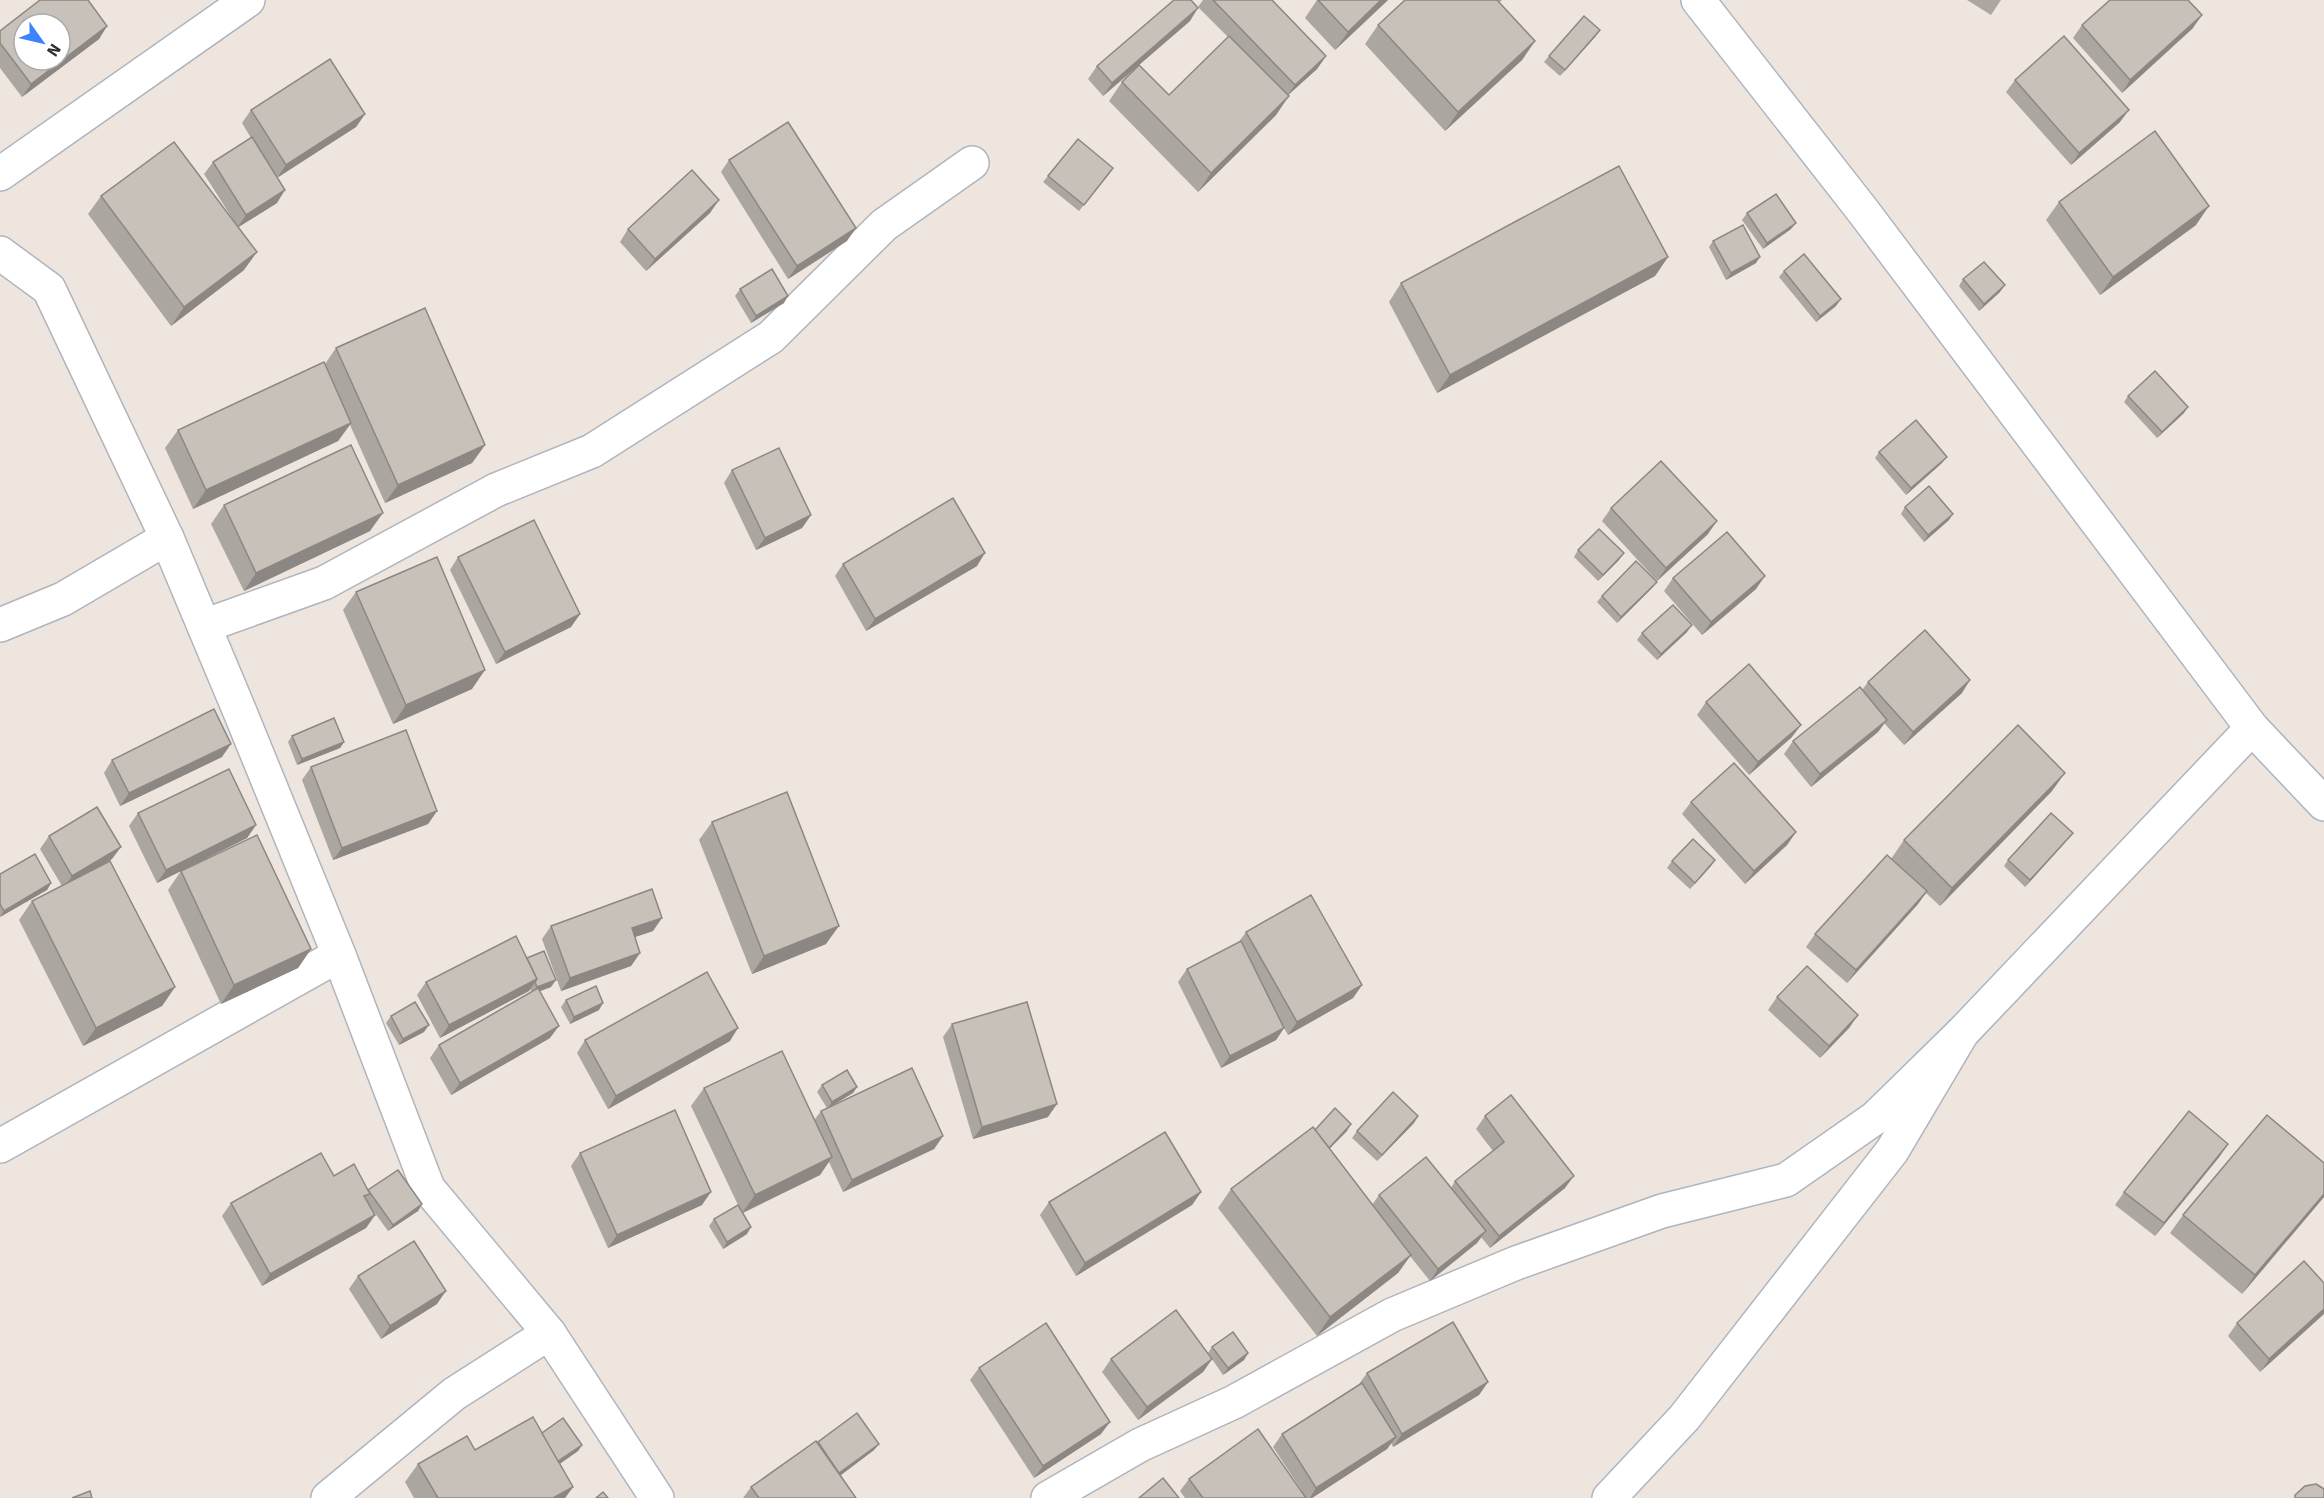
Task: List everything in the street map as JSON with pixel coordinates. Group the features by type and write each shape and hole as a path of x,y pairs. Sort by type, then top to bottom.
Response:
{"street":[{"path":"0,174 248,0"},
{"path":"1698,0 1863,211 2252,728 2324,804"},
{"path":"204,626 324,583 496,490 592,451 771,337 884,225 972,163"},
{"path":"0,253 49,289 166,538 339,955 428,1188 549,1333 657,1498"},
{"path":"0,625 63,599 166,538"},
{"path":"1048,1498 1140,1444 1234,1402 1392,1315 1516,1263 1662,1211 1786,1180 1875,1118 1962,1033 2252,728"},
{"path":"0,1146 339,955"},
{"path":"1609,1498 1684,1418 1892,1151 1962,1033"},
{"path":"328,1498 454,1394 549,1333"}],"building":[{"path":"40,0 88,0 107,26 72,53 72,12 25,12"},
{"path":"1174,0 1191,0 1198,8 1112,83 1097,66"},
{"path":"1213,0 1272,0 1326,56 1295,85"},
{"path":"1318,0 1381,0 1348,32"},
{"path":"1405,0 1497,0 1535,41 1458,112 1378,25"},
{"path":"2110,0 2188,0 2202,15 2130,80 2082,25"},
{"path":"1584,16 1600,30 1565,70 1549,56"},
{"path":"12,22 12,59 0,43 0,31"},
{"path":"1229,36 1289,96 1211,173 1122,82 1139,65 1169,95"},
{"path":"2064,36 2129,110 2079,153 2015,80"},
{"path":"330,59 365,114 286,165 251,110"},
{"path":"22,72 47,72 31,84"},
{"path":"788,122 856,228 797,266 729,160"},
{"path":"2155,131 2209,206 2113,277 2059,202"},
{"path":"252,137 285,190 246,215 213,162"},
{"path":"1078,139 1113,168 1084,205 1048,176"},
{"path":"174,142 257,252 184,307 101,196"},
{"path":"1619,166 1668,257 1450,375 1401,283"},
{"path":"692,170 719,200 655,259 628,229"},
{"path":"1776,194 1796,223 1767,243 1747,213"},
{"path":"1743,225 1760,257 1731,273 1713,241"},
{"path":"1804,254 1841,299 1820,316 1784,271"},
{"path":"1984,262 2005,285 1984,304 1963,279"},
{"path":"772,269 788,296 756,316 740,289"},
{"path":"425,308 485,445 398,485 336,348"},
{"path":"324,362 351,423 206,490 178,430"},
{"path":"2155,371 2188,407 2162,432 2128,396"},
{"path":"1916,420 1947,457 1911,488 1879,452"},
{"path":"351,445 383,513 256,573 224,505"},
{"path":"779,448 811,515 765,538 732,470"},
{"path":"1661,461 1717,521 1666,568 1611,508"},
{"path":"1929,486 1953,514 1928,535 1905,507"},
{"path":"953,498 985,553 875,619 843,564"},
{"path":"534,520 580,614 505,652 458,557"},
{"path":"1599,529 1624,553 1603,575 1578,550"},
{"path":"1727,532 1765,576 1711,622 1673,578"},
{"path":"437,557 485,670 406,705 356,592"},
{"path":"1636,561 1657,582 1621,617 1602,596"},
{"path":"1673,605 1692,625 1661,654 1642,633"},
{"path":"1925,630 1970,680 1913,732 1868,682"},
{"path":"1749,664 1801,725 1758,762 1706,702"},
{"path":"1860,687 1887,720 1820,774 1793,741"},
{"path":"214,709 231,744 129,793 112,760"},
{"path":"334,718 344,742 302,759 292,736"},
{"path":"2018,725 2065,773 1952,888 1904,840"},
{"path":"406,730 437,811 342,848 311,767"},
{"path":"1734,763 1796,832 1754,871 1691,802"},
{"path":"229,769 256,825 166,870 138,813"},
{"path":"787,792 839,926 764,956 712,822"},
{"path":"97,807 121,847 72,876 49,836"},
{"path":"2051,813 2073,833 2030,880 2008,860"},
{"path":"257,835 311,949 234,985 181,871"},
{"path":"1693,839 1715,860 1695,883 1672,861"},
{"path":"35,854 51,883 4,911 0,904 0,874"},
{"path":"1887,855 1927,891 1856,970 1815,934"},
{"path":"110,861 175,987 96,1028 32,901"},
{"path":"652,889 662,918 632,928 640,953 570,978 551,926"},
{"path":"1311,895 1362,985 1297,1022 1246,932"},
{"path":"516,936 537,979 449,1025 426,982"},
{"path":"1241,941 1284,1028 1230,1056 1187,969"},
{"path":"544,951 556,980 537,987 535,982 537,979 527,958"},
{"path":"1807,966 1858,1015 1829,1046 1777,997"},
{"path":"707,972 738,1028 616,1096 585,1040"},
{"path":"596,986 603,1003 574,1017 566,1000"},
{"path":"538,988 559,1026 460,1083 439,1045"},
{"path":"415,1002 429,1025 403,1039 391,1016"},
{"path":"1027,1002 1057,1104 982,1127 952,1024"},
{"path":"782,1051 832,1157 755,1195 704,1088"},
{"path":"912,1068 943,1136 852,1180 821,1111"},
{"path":"847,1070 857,1087 832,1102 822,1085"},
{"path":"1393,1092 1418,1116 1382,1155 1357,1131"},
{"path":"1511,1095 1574,1176 1499,1236 1455,1181 1504,1142 1485,1116"},
{"path":"1335,1108 1351,1124 1329,1148 1315,1130"},
{"path":"675,1110 711,1192 617,1235 580,1153"},
{"path":"2189,1111 2228,1144 2164,1223 2124,1192"},
{"path":"2267,1115 2324,1163 2324,1194 2255,1275 2183,1215"},
{"path":"1313,1127 1411,1255 1330,1317 1231,1189"},
{"path":"1165,1132 1201,1192 1085,1263 1049,1202"},
{"path":"321,1153 334,1176 354,1164 370,1194 364,1196 375,1215 270,1274 231,1203"},
{"path":"1426,1157 1486,1231 1438,1269 1379,1195"},
{"path":"398,1170 422,1204 393,1225 368,1190"},
{"path":"738,1205 751,1227 727,1242 714,1219"},
{"path":"414,1241 446,1291 390,1326 358,1276"},
{"path":"2304,1261 2324,1283 2324,1309 2269,1359 2237,1323"},
{"path":"1176,1310 1212,1359 1147,1407 1111,1359"},
{"path":"1453,1322 1488,1382 1402,1434 1367,1373"},
{"path":"1046,1323 1110,1422 1043,1466 979,1368"},
{"path":"1233,1332 1248,1353 1228,1368 1212,1347"},
{"path":"1362,1383 1396,1437 1316,1488 1282,1434"},
{"path":"857,1413 879,1444 839,1473 818,1442"},
{"path":"533,1417 573,1487 553,1498 438,1498 418,1464 467,1436 475,1450"},
{"path":"563,1418 582,1445 558,1461 542,1433"},
{"path":"1258,1429 1306,1498 1203,1498 1189,1479"},
{"path":"816,1441 856,1498 759,1498 751,1487"},
{"path":"1163,1478 1179,1498 1139,1498"},
{"path":"2316,1484 2324,1489 2324,1498 2295,1498 2295,1495 2305,1486"},
{"path":"90,1491 92,1498 72,1498"},
{"path":"603,1492 608,1498 596,1498"}]}
